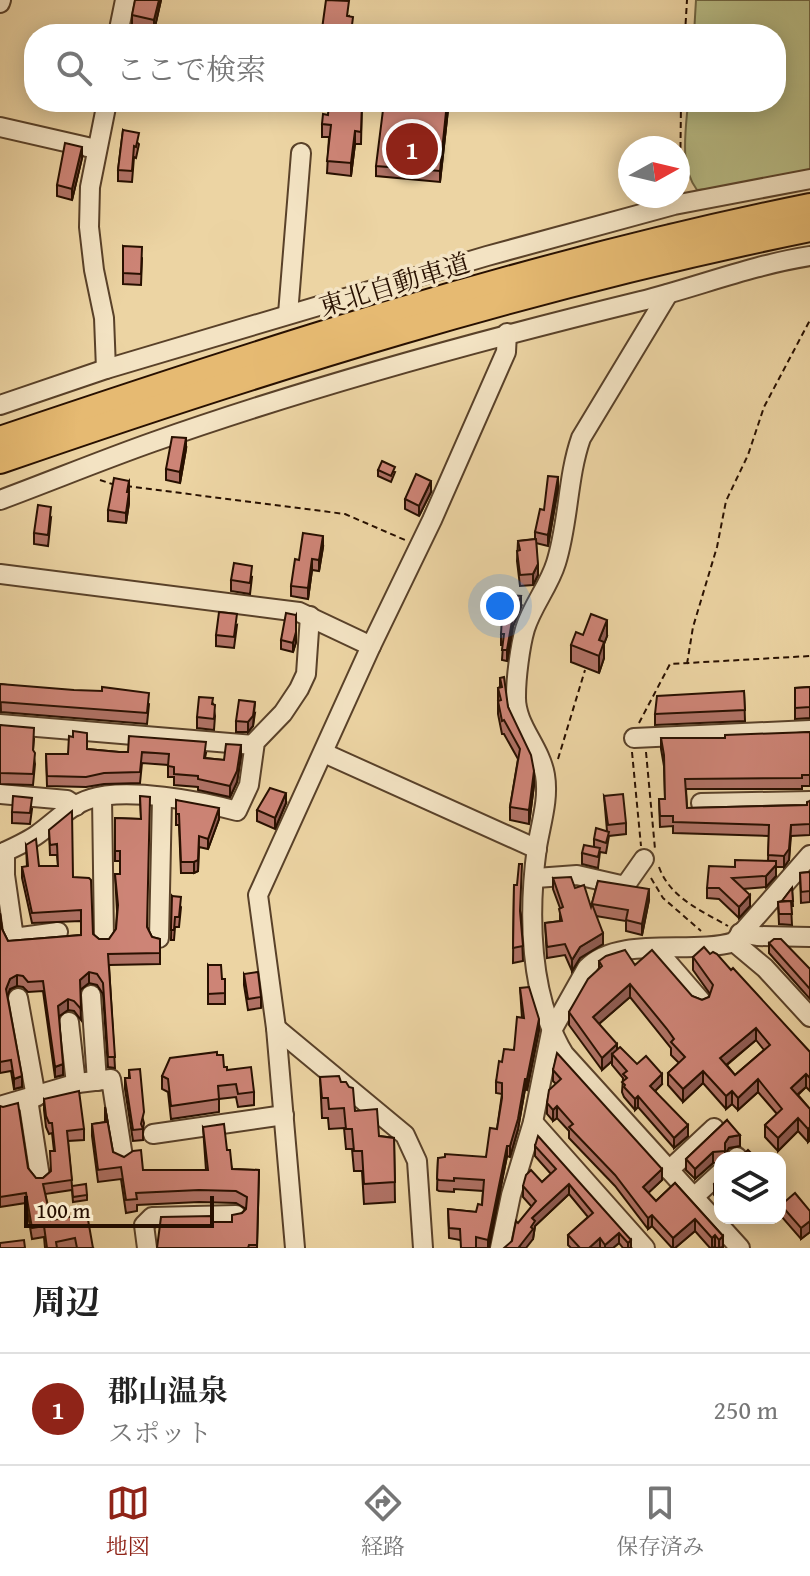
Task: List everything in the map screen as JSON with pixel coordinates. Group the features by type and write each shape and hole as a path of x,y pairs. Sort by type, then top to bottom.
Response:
{"highway":[{"name":"東北自動車道","path":"0,439 250,356 456,293 810,206"},
{"name":"東北自動車道","path":"0,461 255,377 461,315 605,276 810,229"}],"street":[{"path":"120,24 125,0"},
{"path":"105,112 90,187 89,227 104,318 106,369"},
{"path":"0,127 96,149"},
{"path":"288,314 301,153"},
{"path":"690,204 810,179"},
{"path":"0,405 288,314 487,256 672,208"},
{"path":"0,500 154,442 284,400 676,286 810,256"},
{"path":"676,286 581,438 574,458 568,513 556,564 525,629 516,696 519,719 545,773 545,803 537,849 532,951 551,1032 564,1054 740,1248"},
{"path":"295,1248 276,1028 258,895 506,352 507,333"},
{"path":"0,574 283,610 310,616 371,646"},
{"path":"58,932 14,938 2,853 36,836 90,799 118,795 202,801 237,811 249,785 254,745 299,689 308,662 310,616"},
{"path":"0,724 254,745"},
{"path":"640,744 810,730"},
{"path":"324,753 537,849"},
{"path":"0,794 67,800 76,806"},
{"path":"102,797 104,939"},
{"path":"159,938 162,798"},
{"path":"701,803 810,801"},
{"path":"737,938 810,855"},
{"path":"536,878 571,874 625,886 640,861 652,857"},
{"path":"500,1248 511,1195 533,1122 545,1050 551,1032 590,964 610,954 714,945 737,938 810,937"},
{"path":"737,938 810,1017"},
{"path":"656,949 701,1001"},
{"path":"91,995 97,1081"},
{"path":"18,998 40,1177"},
{"path":"69,1022 76,1084"},
{"path":"276,1028 405,1135 417,1161 423,1248"},
{"path":"0,1106 76,1084 111,1079 123,1157"},
{"path":"153,1134 284,1115"},
{"path":"533,1122 645,1248"},
{"path":"669,1170 714,1128"},
{"path":"694,1197 714,1179"},
{"path":"147,1248 144,1225 152,1217 236,1215"}],"path":[{"path":"686,24 687,0"},
{"path":"681,112 681,136"},
{"path":"687,665 693,627 717,547 726,501 748,455 764,407 810,320"},
{"path":"90,466 98,479 106,484 355,516 419,546"},
{"path":"714,945 663,898 653,884 640,744 670,664 810,656"},
{"path":"640,744 632,747 652,857 664,879 687,903 737,938"}],"green space":[{"path":"696,0 810,0 810,171 746,186 697,190 690,177 690,136 685,136 687,112 786,112 786,24 695,24"}],"building":[{"path":"135,0 159,0 154,20 132,15"},
{"path":"326,0 349,1 347,16 353,17 352,24 323,24"},
{"path":"328,112 362,112 361,132 355,131 351,163 327,161 331,125 322,124 323,114 328,115"},
{"path":"383,112 446,112 440,171 376,166"},
{"path":"123,130 139,133 134,146 132,171 118,170"},
{"path":"65,143 82,147 72,189 57,185"},
{"path":"123,246 142,247 141,274 123,273"},
{"path":"172,437 186,438 180,472 166,469"},
{"path":"382,461 395,467 391,476 378,470"},
{"path":"416,474 431,481 419,506 405,499"},
{"path":"548,476 558,477 548,535 535,532 540,509 544,510"},
{"path":"114,478 129,481 126,513 108,510"},
{"path":"38,505 51,507 48,535 34,533"},
{"path":"303,533 323,536 319,560 312,559 308,588 291,586"},
{"path":"536,539 538,564 533,574 520,575 518,541"},
{"path":"234,563 252,566 250,583 231,580"},
{"path":"508,595 521,596 513,615 507,650 502,650 502,617 507,618"},
{"path":"219,612 237,614 234,637 216,635"},
{"path":"286,613 296,615 293,643 281,640"},
{"path":"591,614 607,620 599,640 604,642 599,656 571,645 576,632 583,635"},
{"path":"504,677 508,707 531,755 534,771 529,810 510,807 520,749 502,721 498,688 502,687 500,678"},
{"path":"0,684 102,691 102,687 149,693 147,713 0,702"},
{"path":"810,687 810,707 795,708 795,688"},
{"path":"744,691 745,710 655,714 657,696"},
{"path":"199,697 213,698 214,719 197,717"},
{"path":"239,700 255,702 253,716 248,722 236,721"},
{"path":"0,725 34,728 33,774 0,773"},
{"path":"73,731 87,733 87,749 119,752 128,752 129,736 206,742 204,758 224,760 226,744 241,745 237,771 230,786 198,779 198,776 174,774 174,767 168,766 169,754 142,752 140,772 86,777 47,776 46,754 68,754 69,736 73,737"},
{"path":"810,732 810,775 802,775 802,778 685,779 687,808 807,805 810,801 810,824 791,825 789,849 784,856 768,855 769,825 673,822 673,816 660,816 659,799 665,799 661,738 725,738 725,735"},
{"path":"270,788 286,793 275,818 257,810"},
{"path":"623,794 626,823 608,825 604,796"},
{"path":"13,796 32,798 30,813 12,812"},
{"path":"140,796 150,797 147,927 152,937 160,939 160,953 108,954 115,1057 108,1057 103,983 97,974 89,972 80,980 81,1009 68,999 58,1006 63,1064 55,1067 43,981 28,982 17,975 10,979 6,989 22,1076 14,1079 11,1060 0,1062 0,913 2,929 8,941 81,935 81,910 32,913 22,867 28,866 26,845 36,839 39,866 58,866 57,844 50,845 49,830 72,811 73,877 91,880 93,934 99,939 109,939 116,929 118,905 115,874 120,874 120,851 115,851 115,818 141,819"},
{"path":"176,800 219,808 208,839 199,836 198,860 194,862 181,862"},
{"path":"596,828 609,832 606,843 594,839"},
{"path":"584,845 600,848 598,857 582,853"},
{"path":"735,860 776,861 766,876 732,878 750,895 739,907 719,888 707,888 709,866 735,867"},
{"path":"519,864 522,864 520,911 523,946 513,948 514,885 517,885"},
{"path":"810,872 810,891 801,892 800,873"},
{"path":"571,877 575,888 584,885 591,907 598,881 649,889 642,924 626,920 628,910 592,904 603,933 580,947 572,960 565,944 547,947 545,923 562,921 559,909 563,907 553,878"},
{"path":"792,888 793,901 782,901"},
{"path":"172,896 181,897 174,930 171,930"},
{"path":"791,901 792,914 779,914 778,902"},
{"path":"781,939 810,969 810,989 769,943"},
{"path":"704,947 710,954 717,954 810,1052 810,1078 806,1074 791,1088 810,1109 808,1129 798,1118 778,1138 765,1125 782,1109 758,1079 738,1098 732,1091 726,1096 703,1071 683,1089 668,1073 685,1057 671,1042 674,1039 667,1029 630,984 593,1017 617,1044 602,1058 569,1012 588,979 602,966 599,961 625,950 635,965 652,950 692,996 702,1000 709,997 713,985 693,957","holes":["756,1028 770,1045 735,1075 720,1058"]},
{"path":"208,965 221,965 225,993 208,994"},
{"path":"258,972 261,997 248,999 244,974"},
{"path":"529,987 539,1019 518,1119 510,1146 507,1146 488,1240 476,1237 476,1248 461,1248 460,1229 449,1228 448,1209 476,1212 478,1204 482,1205 484,1180 439,1180 438,1158 445,1157 445,1154 486,1157 490,1128 497,1129 502,1098 502,1083 496,1082 499,1061 502,1062 504,1049 514,1050 517,1017 524,1018 520,988"},
{"path":"620,1047 637,1064 646,1056 662,1074 650,1086 688,1125 674,1138 638,1096 635,1099 624,1087 622,1082 627,1078 623,1074 627,1071 612,1054"},
{"path":"217,1052 217,1055 223,1055 227,1070 251,1067 254,1092 238,1094 236,1084 218,1086 219,1099 171,1106 168,1079 162,1076 170,1058"},
{"path":"557,1053 662,1169 643,1187 656,1201 675,1183 723,1236 719,1240 715,1235 712,1238 695,1219 673,1238 652,1215 648,1218 615,1175 569,1127 573,1124 557,1106 553,1110 547,1103 549,1090 561,1079 553,1070"},
{"path":"140,1069 143,1129 133,1130 125,1078 130,1078 129,1070"},
{"path":"339,1076 341,1082 353,1088 355,1111 377,1109 379,1136 394,1138 395,1182 364,1184 362,1151 354,1151 352,1129 346,1129 344,1108 329,1109 328,1098 322,1098 320,1077"},
{"path":"79,1091 84,1129 67,1131 72,1180 43,1184 51,1220 87,1214 93,1248 77,1248 75,1238 56,1242 57,1248 47,1248 44,1226 32,1228 26,1193 0,1197 0,1106 18,1103 28,1168 36,1178 43,1178 51,1171 50,1151 55,1151 52,1123 46,1116 44,1099"},
{"path":"105,1107 113,1152 124,1157 141,1150 143,1170 208,1170 203,1127 224,1124 232,1169 259,1170 257,1245 249,1245 248,1248 157,1248 161,1217 212,1216 212,1222 232,1222 232,1215 246,1209 247,1197 236,1191 199,1190 136,1193 137,1199 126,1200 121,1167 98,1170 92,1124 107,1122"},
{"path":"727,1120 740,1135 729,1137 725,1151 713,1152 695,1169 686,1159"},
{"path":"538,1136 631,1240 628,1243 619,1233 605,1245 600,1238 589,1248 580,1248 568,1235 593,1213 569,1184 532,1218 535,1221 531,1227 533,1229 519,1248 504,1248 512,1241 516,1221 518,1223 536,1201 523,1186 526,1175 531,1170 542,1182 556,1169 535,1146"},
{"path":"86,1184 87,1195 73,1197 72,1186"},
{"path":"795,1193 810,1211 810,1221 801,1228 786,1211 786,1201"},
{"path":"24,1240 25,1248 0,1248 0,1243"}],"tunnel":[{"path":"676,222 680,275"}],"place":[{"name":"郡山温泉","path":"412,149"}]}
